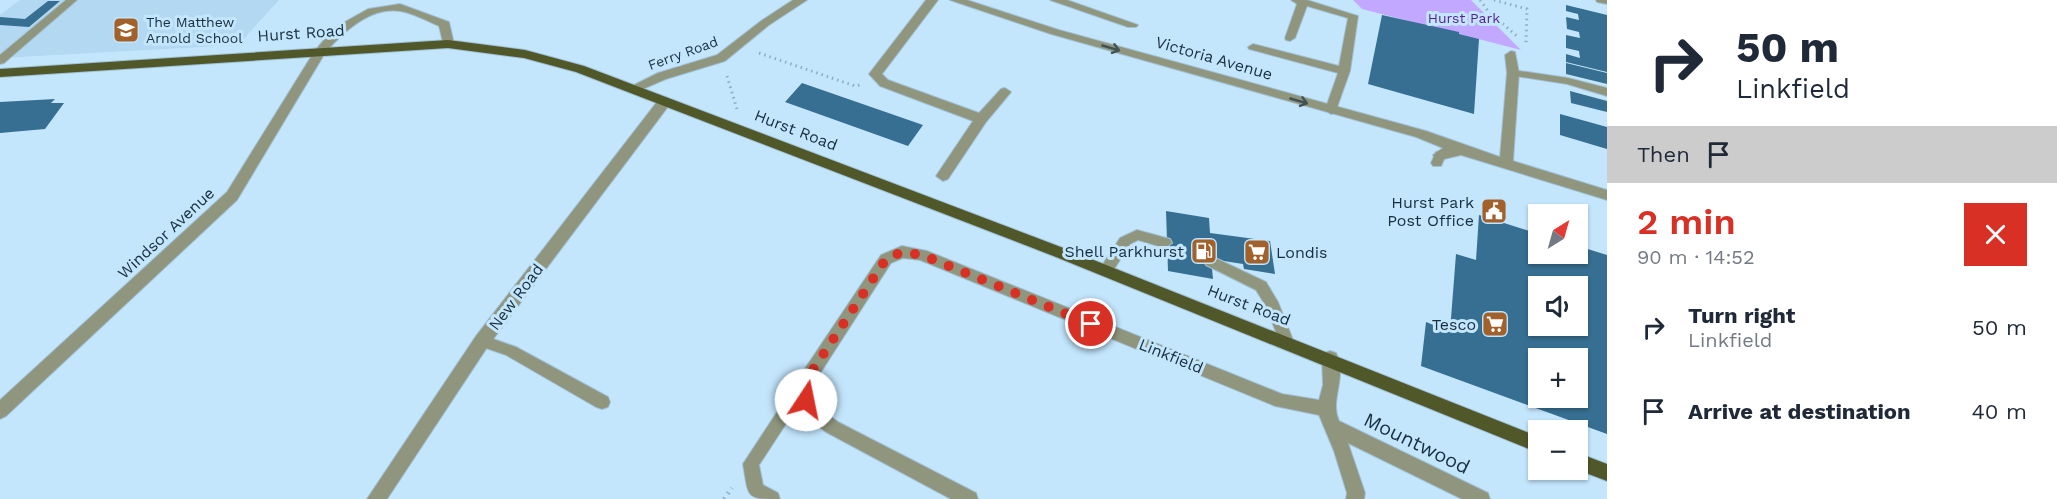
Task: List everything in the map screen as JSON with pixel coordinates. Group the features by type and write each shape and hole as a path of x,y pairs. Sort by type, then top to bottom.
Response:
{"main road":[{"name":"Hurst Road","path":"0,73 448,44 525,54 580,69 1106,270 1286,340 1528,440"},
{"path":"1588,465 1607,473"}],"street":[{"name":"Ferry Road","path":"632,89 662,76 721,58 765,23 801,0"},
{"path":"932,0 875,74 884,83 981,119"},
{"name":"Victoria Avenue","path":"956,0 1055,32 1421,134 1461,150 1607,195"},
{"path":"1056,0 1079,3 1132,25"},
{"name":"Windsor Avenue","path":"0,411 232,196 320,52 339,30 372,11 400,6 445,24 448,44"},
{"path":"1506,162 1513,73 1511,55"},
{"path":"943,176 981,119 1005,92"},
{"name":"New Road","path":"376,499 482,341 665,101"},
{"name":"Victoria Avenue","path":"1438,159 1448,151 1461,150"},
{"name":"Linkfield","path":"801,388 886,259 902,252 922,255 1281,401 1325,409"},
{"path":"1330,358 1332,385 1325,409 1334,428 1356,494 1355,499"},
{"path":"801,388 810,411 832,427 969,499"},
{"name":"Mountwood","path":"1334,428 1481,499"}],"lane":[{"path":"0,61 72,0"},
{"path":"1601,0 1607,1"},
{"path":"1290,38 1300,1 1353,16 1344,71 1331,110"},
{"path":"1253,47 1344,71"},
{"path":"1513,73 1568,81 1607,92"},
{"path":"1106,270 1125,241 1137,235 1166,243"},
{"path":"1211,261 1261,286 1271,302 1286,340"},
{"path":"482,341 511,351 602,402"},
{"path":"772,499 756,490 751,464 801,388"}],"path":[{"path":"1480,0 1488,11 1526,44 1527,9 1494,0"},
{"path":"738,46 855,86 884,83"},
{"path":"721,58 738,110 735,128"}],"shaded area":[{"name":"The Matthew Arnold School","path":"20,0 279,0 238,45 0,58 0,15"}],"green space":[{"name":"Hurst Park","path":"1353,0 1471,0 1521,50 1362,9"}],"building":[{"path":"48,1 60,1 29,27 0,25 0,17 25,19"},
{"path":"1566,5 1607,15 1607,72 1566,62 1566,54 1580,58 1579,51 1566,48 1566,35 1580,38 1579,32 1567,29 1566,17 1579,20 1578,14 1566,11"},
{"path":"1382,15 1459,32 1459,34 1479,39 1474,114 1368,84"},
{"path":"1566,63 1607,73 1607,84 1566,74"},
{"path":"802,83 923,125 908,146 785,102"},
{"path":"1570,91 1607,101 1607,112 1571,103"},
{"path":"55,99 51,103 64,103 45,129 0,133 0,102"},
{"path":"1560,114 1607,127 1607,149 1560,135"},
{"name":"Shell Parkhurst","path":"1166,211 1209,218 1210,233 1270,241 1275,274 1244,269 1243,264 1211,259 1213,279 1168,271"},
{"name":"Tesco","path":"1479,215 1528,231 1528,264 1588,264 1588,249 1607,255 1607,434 1588,427 1588,420 1569,420 1536,408 1588,408 1588,348 1528,348 1528,405 1421,366 1426,322 1450,331 1456,254 1476,260"}],"place":[{"name":"The Matthew Arnold School","path":"126,30"},
{"name":"Hurst Park Post Office","path":"1494,211"},
{"name":"Shell Parkhurst","path":"1204,251"},
{"name":"Londis","path":"1257,252"},
{"name":"Tesco","path":"1495,324"}],"route":[{"path":"806,400 801,388 886,259 902,252 922,255 1091,324"}]}
